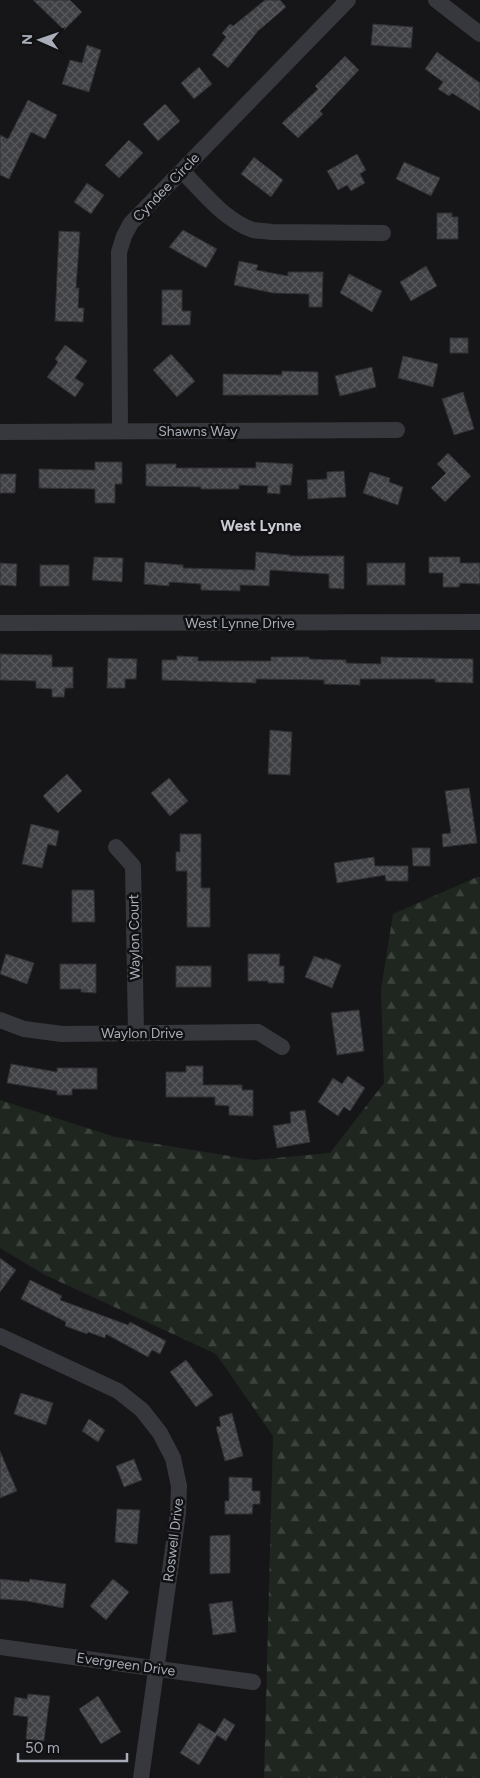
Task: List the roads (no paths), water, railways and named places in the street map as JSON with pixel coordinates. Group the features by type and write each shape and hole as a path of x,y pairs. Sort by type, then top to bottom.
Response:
{"street":[{"name":"Cyndee Circle","path":"120,431 119,252 124,236 132,223 348,0"},
{"path":"436,0 480,34"},
{"path":"182,171 220,210 238,223 254,230 272,232 383,233"},
{"name":"Shawns Way","path":"0,432 397,430"},
{"name":"West Lynne Drive","path":"0,623 480,622"},
{"name":"Waylon Court","path":"116,847 132,866 136,1033"},
{"name":"Waylon Drive","path":"0,1020 24,1029 62,1034 258,1032 282,1047"},
{"name":"Roswell Drive","path":"0,1336 118,1391 142,1410 160,1433 173,1458 179,1486 178,1513 141,1778"},
{"name":"Evergreen Drive","path":"0,1647 253,1682"}],"district":[{"name":"West Lynne","path":"261,526"}]}
